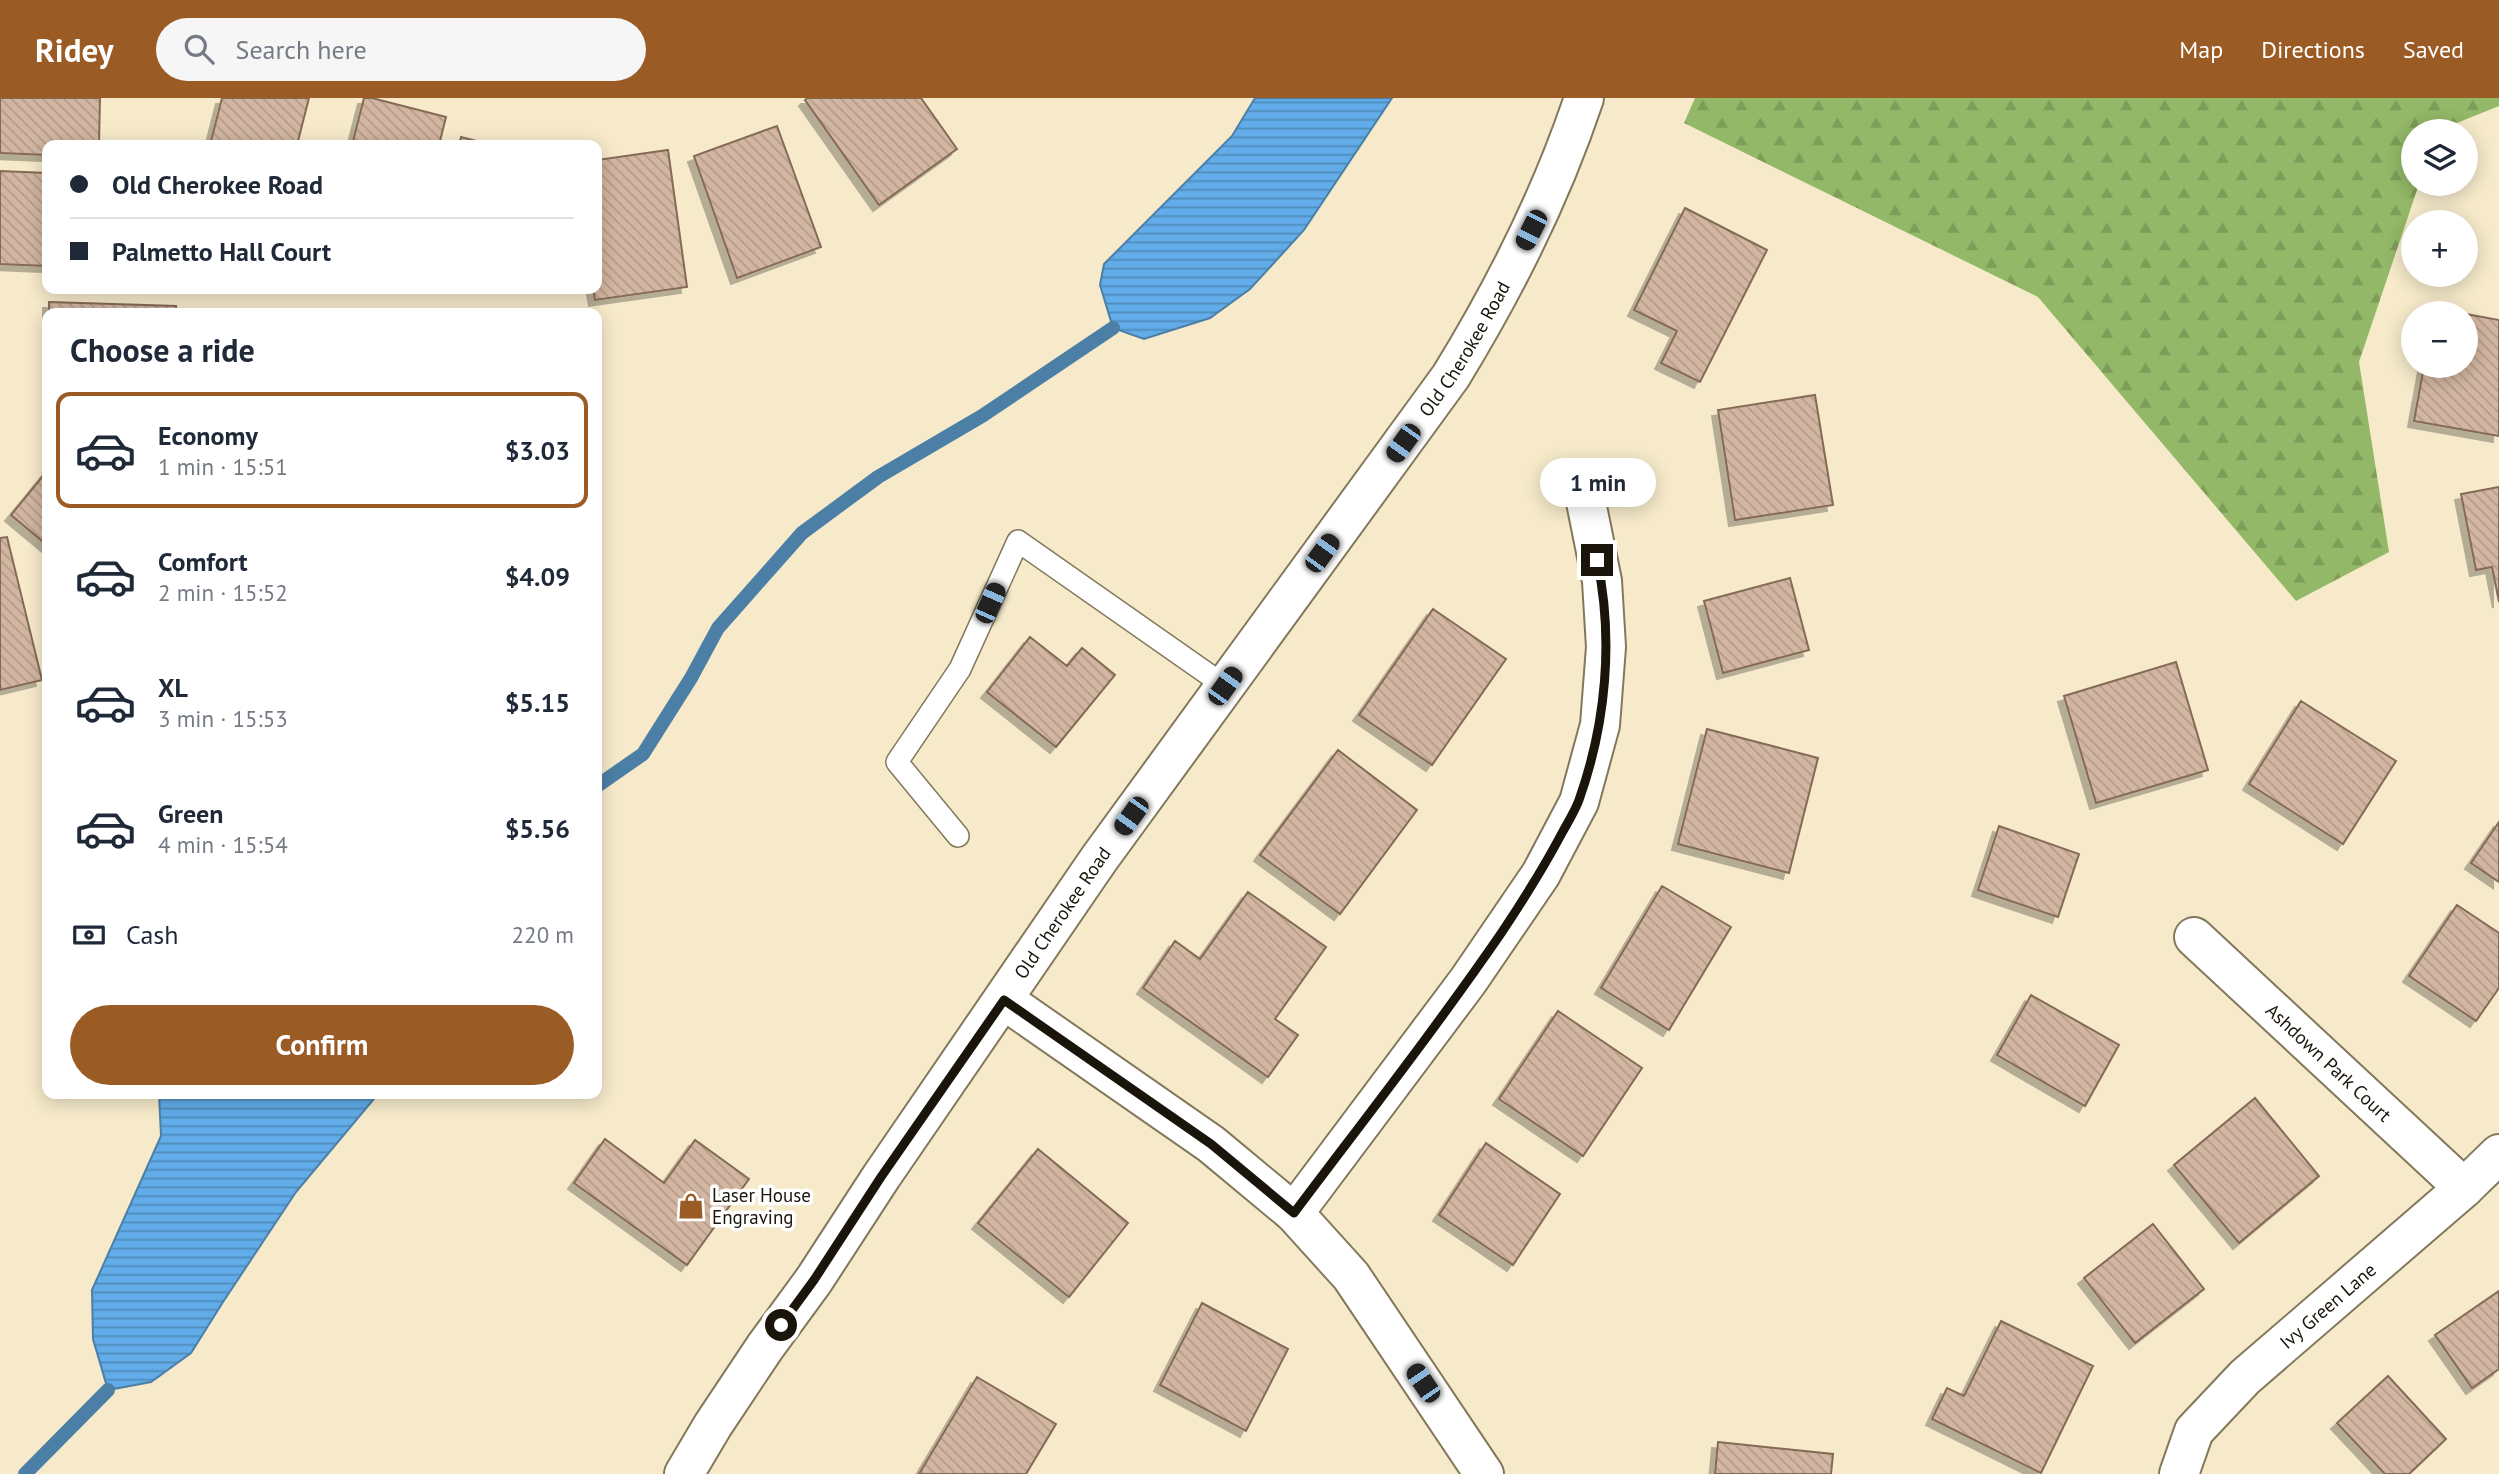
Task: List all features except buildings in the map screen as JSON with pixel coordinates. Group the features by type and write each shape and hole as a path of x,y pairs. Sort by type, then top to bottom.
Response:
{"street":[{"name":"Old Cherokee Road","path":"684,1474 765,1347 814,1280 881,1177 1100,859 1458,365 1486,318 1543,208 1584,98"},
{"path":"1294,1213 1468,981 1541,874 1579,802 1600,725 1606,647 1602,581 1585,497"},
{"name":"Ashdown Park Court","path":"2193,937 2463,1188"},
{"path":"1004,1000 1211,1144 1294,1213 1351,1276 1478,1472"},
{"name":"Ivy Green Lane","path":"2179,1474 2194,1431 2245,1377 2499,1154"}],"lane":[{"path":"958,836 897,762 960,669 1018,541 1225,686"}],"green space":[{"path":"1695,98 2499,98 2499,106 2467,119 2401,119 2401,196 2415,196 2410,210 2401,210 2401,237 2359,362 2389,552 2296,601 2038,297 1684,123"}],"water":[{"path":"1255,98 1392,98 1304,230 1250,289 1210,318 1144,339 1113,328 1100,285 1104,264 1232,136"},
{"path":"159,1099 374,1099 296,1192 191,1353 151,1382 108,1390 93,1339 92,1290 161,1136"}],"waterway":[{"path":"602,783 643,754 691,678 718,628 802,533 878,477 982,416 1113,328"},
{"path":"25,1474 108,1390"}],"place":[{"name":"Laser House Engraving","path":"691,1206"}],"route":[{"path":"781,1325 1004,1000 1211,1144 1294,1213 1468,981 1541,874 1579,802 1600,725 1606,647 1602,581 1597,560"}]}
